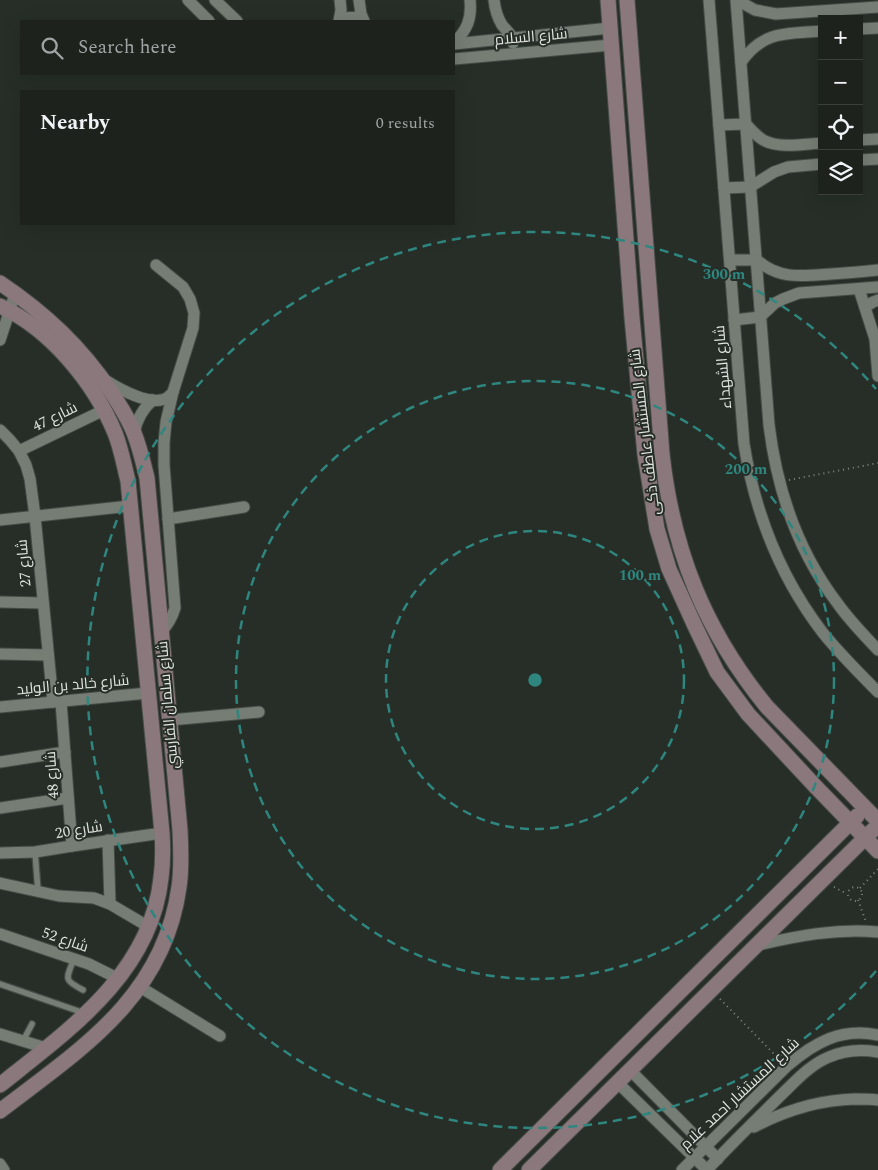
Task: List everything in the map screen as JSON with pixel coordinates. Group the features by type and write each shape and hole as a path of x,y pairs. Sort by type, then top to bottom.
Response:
{"street":[{"path":"188,0 208,20"},
{"path":"215,0 236,20"},
{"path":"227,0 228,13"},
{"path":"340,0 340,20 363,19 359,0"},
{"path":"455,42 462,35 468,23 471,11 470,0"},
{"path":"494,0 498,18 513,38 514,53"},
{"name":"شارع المستشار عاطف ذكى","path":"608,0 632,318 645,455 657,529 668,569 717,672 748,714 878,850"},
{"name":"شارع المستشار عاطف ذكى","path":"626,0 663,462 668,500 679,545 704,610 718,638 739,670 767,707 878,821"},
{"name":"شارع الشهداء","path":"709,0 746,453 756,499 775,553 792,586 812,618 836,648 878,692"},
{"path":"737,0 755,10 776,14 836,5 878,7"},
{"path":"737,0 770,432 779,482 793,525 813,567 838,605 878,650"},
{"name":"شارع السلام","path":"455,43 610,28"},
{"path":"863,29 878,28"},
{"path":"741,62 758,44 773,36 818,31"},
{"name":"شارع السلام","path":"455,59 612,45"},
{"path":"719,125 746,124 759,137 773,143 788,145 818,143"},
{"path":"863,140 878,139"},
{"path":"863,160 878,159"},
{"path":"724,188 750,187 781,169 818,164"},
{"path":"622,189 641,188"},
{"path":"730,260 757,260 777,272 800,276 878,270"},
{"path":"156,265 183,287 190,299 194,314 193,328 173,392 166,422 164,465 175,608 168,625 161,632"},
{"name":"شارع سلمان الفارسي","path":"0,284 42,314 64,333 84,355 102,378 126,416 142,455 147,478 181,858 179,887 174,915 165,942 140,987 100,1033 0,1111"},
{"path":"734,320 760,317 775,303 791,295 878,287"},
{"path":"859,289 875,339 878,376"},
{"path":"0,340 5,308 15,294"},
{"path":"865,307 878,300"},
{"name":"شارع سلمان الفارسي","path":"0,1085 65,1033 119,980 149,927 161,880 163,856 128,481 123,456 104,410 89,386 66,357 54,344 32,326 5,308"},
{"path":"102,378 134,396 152,400 168,398 173,392"},
{"path":"134,433 138,418 152,400"},
{"name":"شارع 47","path":"19,451 104,410"},
{"name":"شارع 27","path":"0,430 19,451 30,479 48,655 57,702"},
{"path":"0,520 130,506"},
{"path":"168,518 244,507"},
{"path":"0,602 43,603"},
{"path":"0,654 48,655"},
{"name":"شارع خالد بن الوليد","path":"0,707 148,693"},
{"name":"شارع 48","path":"57,702 65,752 72,846"},
{"path":"170,720 259,712"},
{"path":"0,762 65,752"},
{"path":"815,786 830,772"},
{"path":"0,808 68,798"},
{"path":"500,1170 865,808"},
{"path":"529,1170 878,826"},
{"name":"شارع 20","path":"0,853 35,852 162,833"},
{"path":"108,840 110,904"},
{"path":"816,857 826,876"},
{"path":"0,883 65,896 94,898 110,904 149,927"},
{"path":"758,945 795,936 832,932 874,932"},
{"name":"شارع 52","path":"0,934 74,958 119,980"},
{"path":"140,987 220,1036"},
{"path":"84,1015 89,1027 100,1033"},
{"path":"65,1033 81,1049"},
{"name":"شارع المستشار احمد علام","path":"682,1170 802,1053 820,1042 840,1035 868,1033 878,1036"},
{"path":"0,1034 46,1048"},
{"path":"840,1035 842,1052"},
{"name":"شارع المستشار احمد علام","path":"707,1170 812,1066 827,1057 842,1052 864,1050 878,1052"},
{"path":"630,1070 718,1158"},
{"path":"617,1082 707,1170"},
{"path":"742,1134 772,1117 804,1106 838,1100 878,1100"},
{"path":"0,1164 4,1170"}],"lane":[{"path":"35,852 38,891"},
{"path":"74,958 68,979 69,982 83,990"},
{"path":"0,984 84,1015"},
{"path":"23,1041 32,1024"}],"path":[{"path":"779,482 878,463"},
{"path":"860,888 878,869"},
{"path":"826,876 847,894 850,900 855,902 861,898 860,888"},
{"path":"847,894 850,888 860,888"},
{"path":"858,900 874,932"},
{"path":"712,990 787,1066"}]}
